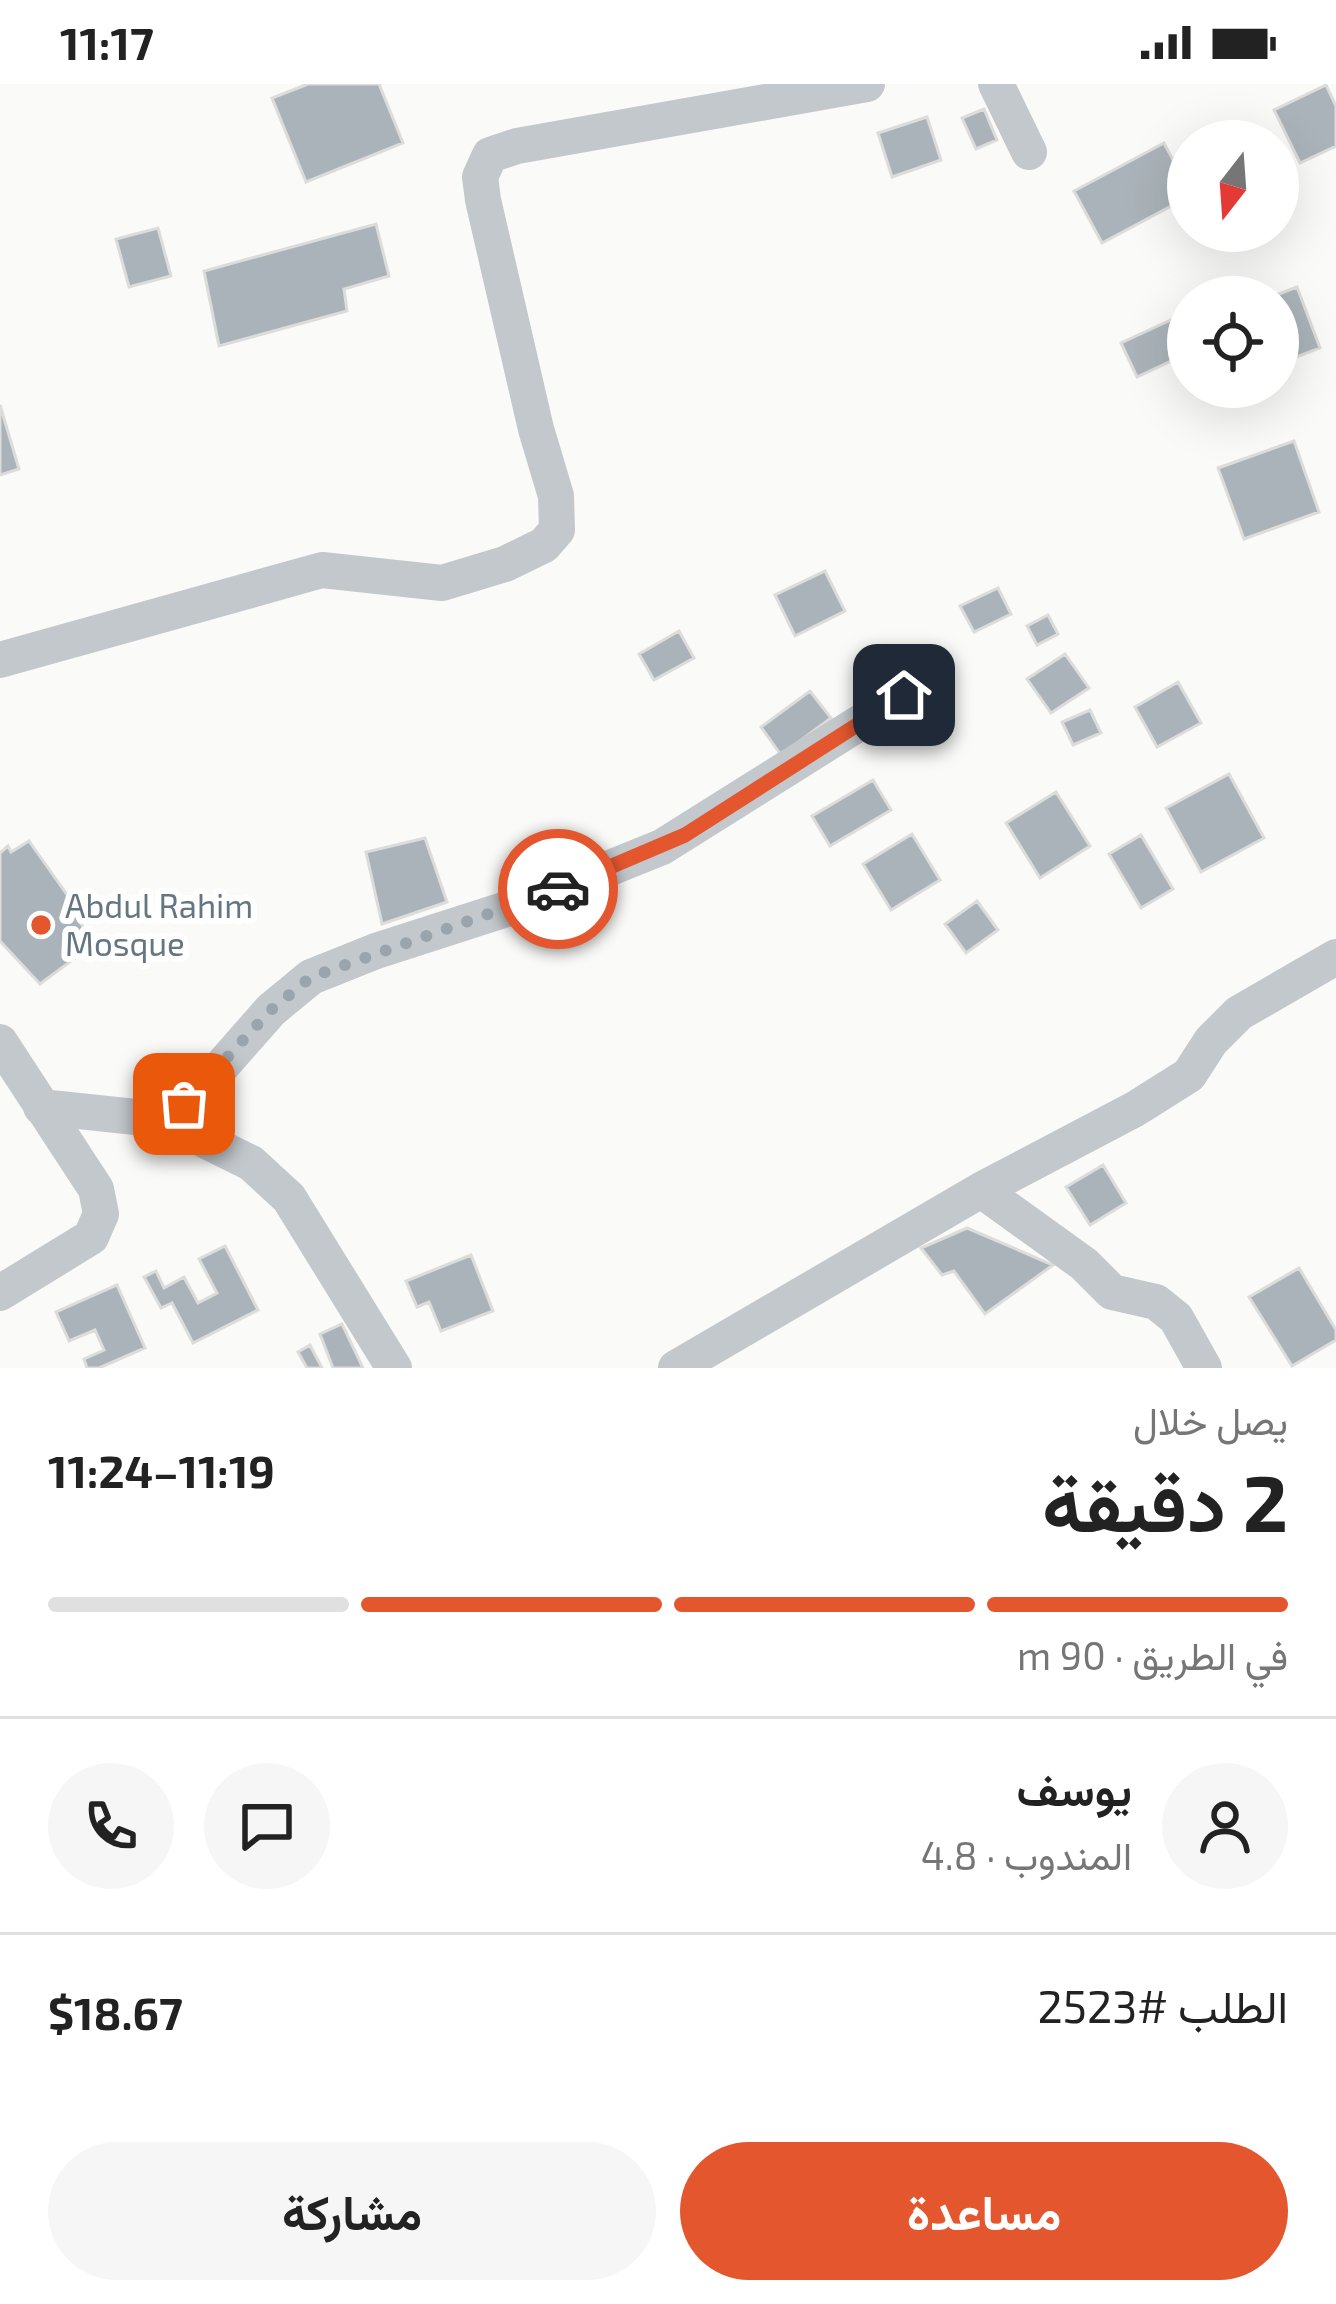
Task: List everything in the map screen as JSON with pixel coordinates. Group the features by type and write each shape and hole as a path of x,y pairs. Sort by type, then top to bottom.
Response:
{"street":[{"path":"0,660 322,571 442,583 505,564 544,545 557,530 556,496 483,200 480,177 490,155 517,146 867,84"},
{"path":"996,84 1029,152"},
{"path":"164,1120 205,1084 271,1010 311,977 516,906 662,847 904,695"},
{"path":"676,1368 981,1190 1135,1109 1189,1075 1211,1041 1240,1013 1336,957"},
{"path":"0,1042 96,1189 101,1214 91,1237 0,1293"},
{"path":"40,1107 164,1120 251,1163 289,1198 394,1368"},
{"path":"981,1190 1084,1264 1112,1292 1156,1301 1176,1318 1204,1368"}],"building":[{"path":"308,84 379,84 403,143 306,182 272,98"},
{"path":"1326,85 1336,106 1336,146 1300,163 1299,120 1279,120 1274,110"},
{"path":"984,109 997,140 976,149 962,118"},
{"path":"927,117 941,160 892,177 878,133"},
{"path":"1164,143 1167,149 1167,208 1102,243 1074,191"},
{"path":"376,224 389,276 344,289 347,311 219,346 204,271"},
{"path":"158,228 171,276 129,287 116,239"},
{"path":"1299,292 1320,348 1299,356"},
{"path":"1167,322 1167,363 1137,377 1121,343"},
{"path":"0,405 19,469 0,475"},
{"path":"1294,441 1319,512 1244,539 1218,468"},
{"path":"825,571 845,611 795,636 775,595"},
{"path":"998,588 1011,614 974,632 960,606"},
{"path":"1048,615 1058,634 1037,645 1027,626"},
{"path":"679,631 694,658 654,680 639,654"},
{"path":"1065,654 1089,688 1051,713 1027,679"},
{"path":"1178,682 1201,723 1157,747 1135,707"},
{"path":"810,691 831,718 781,755 761,727"},
{"path":"1090,710 1101,733 1073,745 1062,722"},
{"path":"1229,774 1264,838 1201,872 1166,808"},
{"path":"873,780 891,810 830,846 812,816"},
{"path":"1056,792 1090,846 1040,878 1006,823"},
{"path":"912,834 940,880 891,910 863,864"},
{"path":"1141,835 1173,889 1141,908 1109,854"},
{"path":"425,838 447,902 382,924 366,852"},
{"name":"Abdul Rahim Mosque","path":"29,841 75,906 71,908 94,944 40,984 0,941 0,853"},
{"path":"977,901 998,930 966,953 945,924"},
{"path":"1103,1165 1126,1203 1090,1225 1066,1187"},
{"path":"967,1228 1053,1265 985,1314 954,1271 942,1275 921,1248"},
{"path":"225,1246 258,1310 193,1343 172,1303 161,1308 144,1277 156,1271 164,1288 184,1277 198,1303 217,1293 199,1259"},
{"path":"471,1255 493,1311 441,1331 429,1302 417,1307 406,1281"},
{"path":"1299,1268 1336,1330 1336,1340 1292,1366 1249,1297"},
{"path":"117,1285 145,1348 99,1368 87,1368 84,1359 104,1350 95,1330 69,1341 56,1312"},
{"path":"342,1324 363,1368 333,1368 320,1334"},
{"path":"310,1345 322,1368 307,1368 298,1352"}],"way so far":[{"path":"184,1104 250,1031 311,977 558,889"}],"place":[{"name":"Abdul Rahim Mosque","path":"41,925"}],"route":[{"path":"558,889 685,835 904,695"}]}
